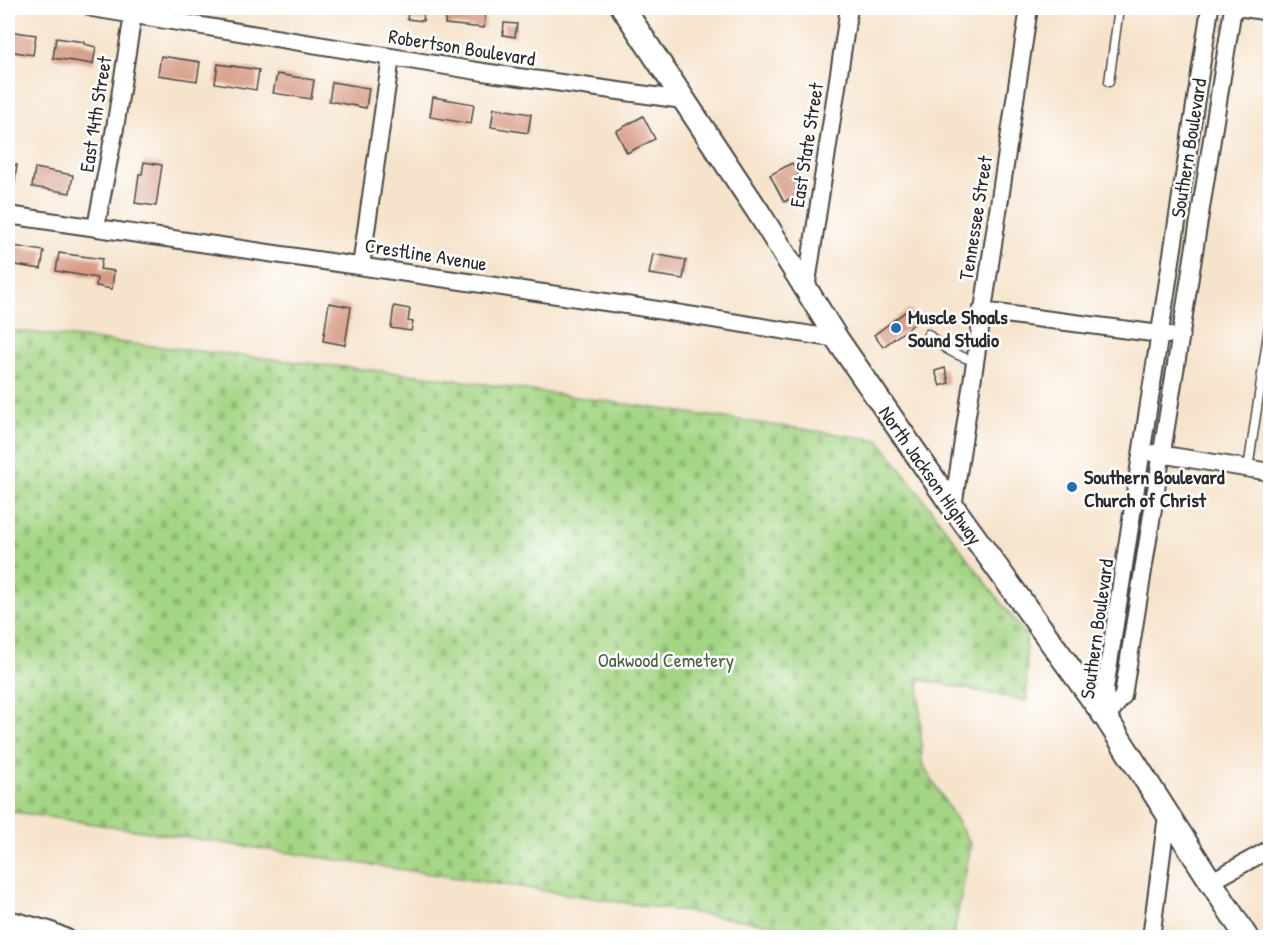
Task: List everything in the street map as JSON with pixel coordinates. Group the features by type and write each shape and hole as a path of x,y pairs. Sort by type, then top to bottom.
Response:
{"main road":[{"name":"North Jackson Highway","path":"622,8 759,213 837,339 953,507 1106,718 1247,938"}],"street":[{"name":"Robertson Boulevard","path":"92,8 134,10 390,57 683,100"},
{"name":"East State Street","path":"806,289 849,8"},
{"name":"Tennessee Street","path":"953,507 981,311 1029,8"},
{"name":"Southern Boulevard","path":"1106,718 1105,690 1210,8"},
{"name":"Southern Boulevard","path":"1106,718 1123,696 1233,8"},
{"path":"1244,8 1270,12"},
{"name":"East 14th Street","path":"96,227 134,10"},
{"path":"361,266 390,57"},
{"name":"Crestline Avenue","path":"8,215 626,305 837,339"},
{"path":"981,311 1180,336"},
{"path":"1142,451 1270,472"},
{"path":"1150,938 1167,814"},
{"path":"1212,881 1270,847"},
{"path":"8,920 48,930 67,938"}],"lane":[{"path":"1108,82 1119,8"},
{"path":"1248,469 1270,320"},
{"path":"928,334 938,344 955,354 974,361"}],"green space":[{"name":"Oakwood Cemetery","path":"8,330 435,377 879,440 1026,636 1027,701 919,679 922,763 971,845 953,937 855,937 8,811"}],"building":[{"path":"409,8 424,8 423,21 407,19"},
{"path":"447,8 486,9 484,28 445,24"},
{"path":"504,23 517,24 515,37 503,35"},
{"path":"8,31 36,35 33,55 8,51"},
{"path":"56,38 84,42 84,44 96,47 93,64 53,58"},
{"path":"161,56 200,62 197,81 158,75"},
{"path":"218,64 259,70 256,90 215,83"},
{"path":"277,74 314,80 311,99 273,93"},
{"path":"332,82 369,88 366,108 329,101"},
{"path":"433,97 474,104 471,124 430,117"},
{"path":"494,108 531,114 528,133 491,127"},
{"path":"643,116 655,139 627,153 616,131"},
{"path":"144,162 162,165 156,206 135,203 139,174 142,174"},
{"path":"792,163 807,190 784,202 770,175"},
{"path":"8,164 17,165 14,186 8,185"},
{"path":"35,168 73,175 70,193 32,187"},
{"path":"8,245 44,251 41,269 8,264"},
{"path":"59,253 102,259 100,269 114,271 112,289 96,286 97,278 56,271"},
{"path":"653,254 686,260 683,279 649,274"},
{"path":"329,303 351,307 345,345 323,341"},
{"path":"394,306 410,309 408,321 413,322 411,331 391,328"},
{"name":"Muscle Shoals Sound Studio","path":"909,309 918,321 883,347 874,335"},
{"path":"945,368 949,383 940,386 935,371"}],"place":[{"name":"Muscle Shoals Sound Studio","path":"896,328"},
{"name":"Southern Boulevard Church of Christ","path":"1072,487"}]}
